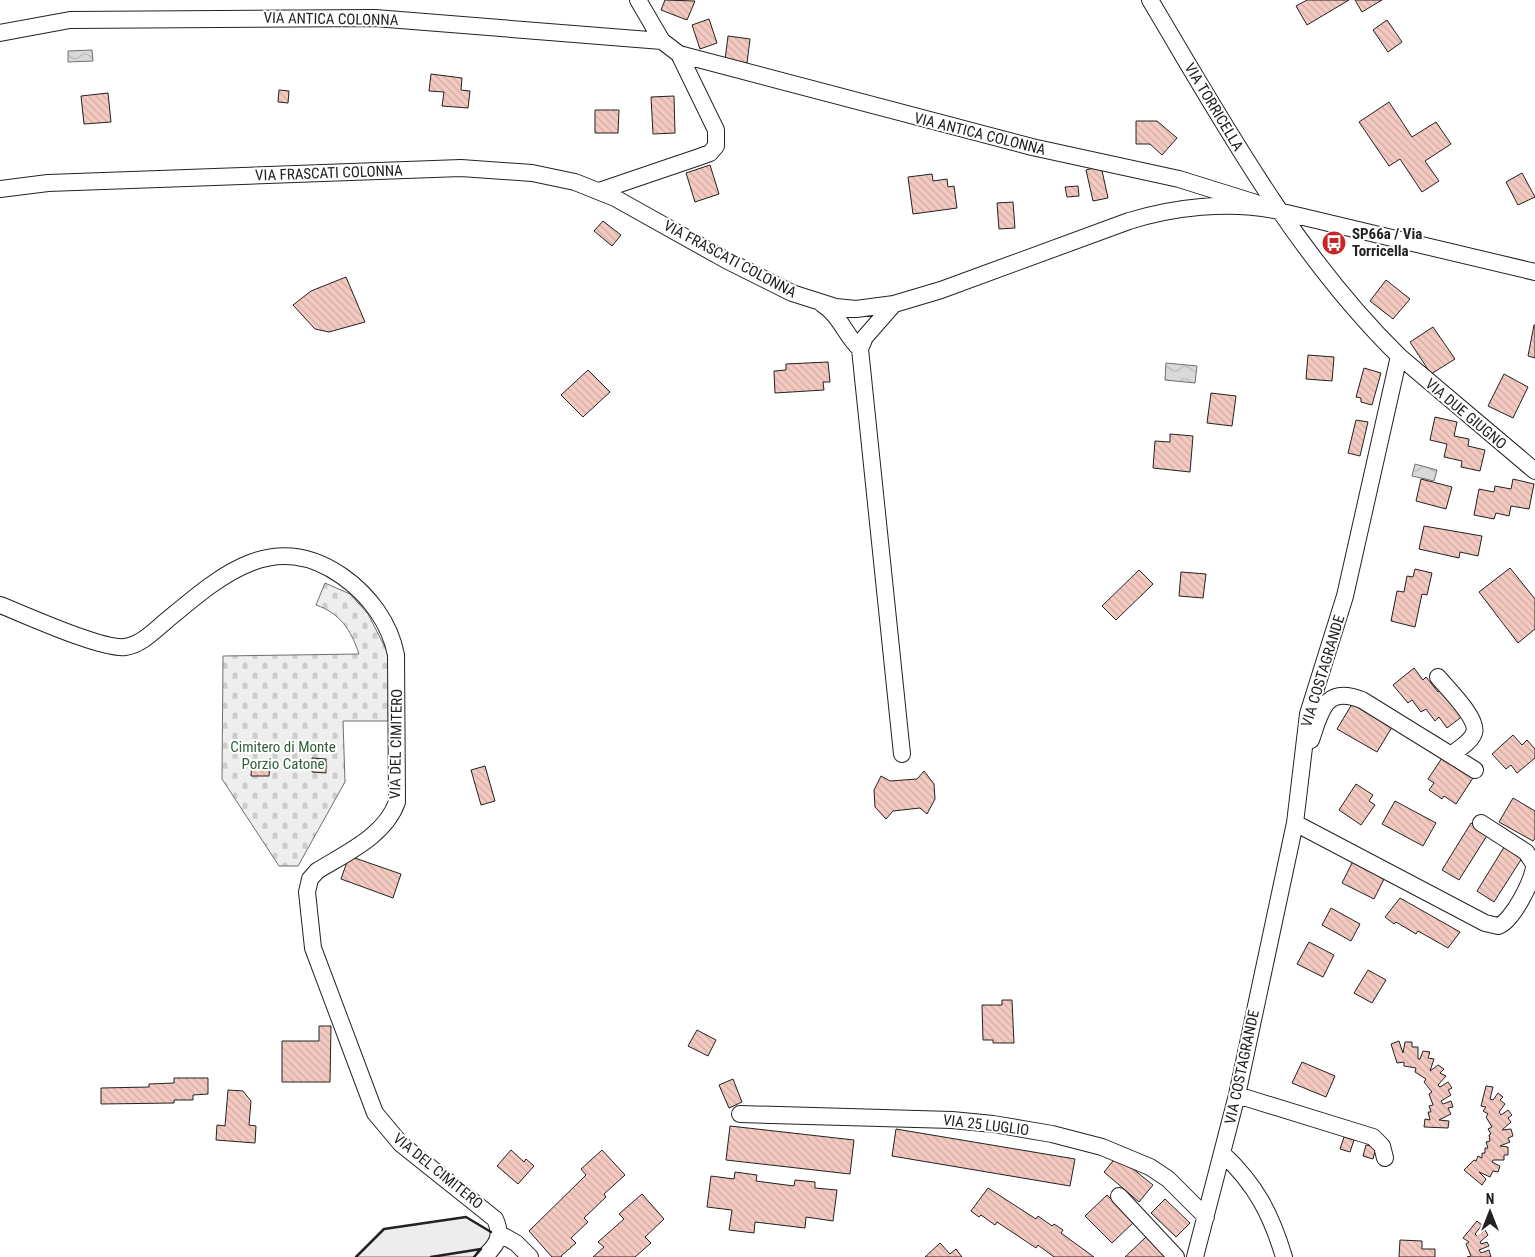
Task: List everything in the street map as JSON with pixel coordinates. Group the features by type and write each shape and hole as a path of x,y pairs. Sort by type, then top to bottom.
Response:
{"street":[{"path":"599,191 710,153 716,146 716,130 679,54 662,41 638,0"},
{"name":"VIA TORRICELLA","path":"1150,0 1244,158 1282,212"},
{"name":"VIA ANTICA COLONNA","path":"0,33 70,20 348,17 418,20 662,41"},
{"name":"VIA ANTICA COLONNA","path":"679,54 994,138 1179,180 1282,212"},
{"name":"VIA FRASCATI COLONNA","path":"0,189 48,183 461,168 532,173 599,191 624,202 754,275 792,293 836,307 856,309 894,304 964,282 1144,216 1205,208 1247,208 1282,212 1535,272"},
{"path":"1282,212 1345,298 1398,356"},
{"path":"818,302 834,314 849,338 860,349"},
{"path":"894,304 865,337 860,349 902,754"},
{"name":"VIA DUE GIUGNO","path":"1398,356 1535,470"},
{"name":"VIA COSTAGRANDE","path":"1195,1257 1237,1095 1294,823 1308,714 1345,596 1398,356"},
{"name":"VIA DEL CIMITERO","path":"0,605 104,645 124,647 143,640 201,592 232,572 271,556 301,556 335,571 366,598 390,632 397,666 397,802 391,816 377,832 317,872 310,879 307,892 309,925 315,957 365,1089 380,1120 401,1144 490,1213 498,1224 500,1234"},
{"path":"1438,677 1469,714 1474,724 1473,735 1451,755"},
{"path":"1299,778 1321,713 1328,702 1338,695 1346,695 1362,700 1476,770"},
{"path":"1294,823 1484,923 1498,926 1509,919 1533,874 1534,864 1526,852 1481,823"},
{"path":"1237,1095 1373,1137 1382,1146 1385,1158"},
{"name":"VIA 25 LUGLIO","path":"740,1114 952,1120 993,1124 1057,1135 1102,1147 1150,1166 1168,1179 1206,1217"},
{"path":"1223,1154 1246,1177 1260,1197 1284,1257"},
{"path":"1119,1196 1176,1257"},
{"path":"484,1257 496,1244 500,1234 516,1244 530,1257"}],"green space":[{"name":"Cimitero di Monte Porzio Catone","path":"325,583 350,594 368,614 389,655 388,721 343,721 345,782 298,866 279,866 222,779 223,656 359,654 344,624 332,613 316,605"}],"shaded area":[{"path":"466,1217 491,1232 489,1241 474,1257 356,1257 384,1229"}],"water":[{"path":"92,50 93,61 68,62 68,51"},
{"path":"1166,363 1197,366 1195,383 1165,380"},
{"path":"1415,464 1437,470 1434,481 1412,476"}],"building":[{"path":"665,0 695,1 687,20 661,10"},
{"path":"1307,0 1349,0 1307,25 1296,6"},
{"path":"1355,0 1382,0 1362,12"},
{"path":"709,19 717,43 700,49 692,25"},
{"path":"1387,20 1402,42 1388,52 1373,30"},
{"path":"728,36 750,39 747,63 725,60"},
{"path":"431,74 462,78 461,90 470,91 468,108 442,106 444,92 429,91"},
{"path":"279,90 289,91 288,103 278,102"},
{"path":"108,93 111,122 84,124 81,96"},
{"path":"674,96 675,133 653,134 651,97"},
{"path":"1389,102 1412,137 1436,122 1451,144 1425,161 1439,181 1422,192 1400,159 1389,166 1359,122"},
{"path":"595,110 619,110 618,133 595,133"},
{"path":"1136,121 1157,121 1177,138 1162,155 1150,144 1136,144"},
{"path":"710,165 719,194 695,202 686,173"},
{"path":"1101,166 1108,198 1093,201 1086,170"},
{"path":"1522,173 1535,197 1518,205 1506,182"},
{"path":"932,174 933,181 947,179 948,187 954,186 957,208 913,214 908,177"},
{"path":"1078,186 1079,196 1067,197 1065,187"},
{"path":"1013,202 1015,228 999,229 997,203"},
{"path":"603,221 621,235 612,246 594,231"},
{"path":"346,277 365,322 329,332 315,329 293,305 311,291"},
{"path":"1386,280 1410,299 1393,319 1370,301"},
{"path":"1535,325 1535,358 1528,356"},
{"path":"1433,327 1455,359 1431,374 1410,342"},
{"path":"1308,355 1334,357 1332,381 1306,379"},
{"path":"828,362 830,382 823,382 824,390 775,393 774,371 786,370 786,364"},
{"path":"1364,368 1381,373 1372,405 1361,402 1361,398 1356,397"},
{"path":"588,370 610,392 583,417 561,395"},
{"path":"1504,374 1528,387 1513,418 1488,406"},
{"path":"1211,393 1236,396 1232,426 1207,423"},
{"path":"1435,417 1457,422 1454,436 1469,439 1468,446 1485,450 1480,471 1461,467 1462,461 1444,457 1447,444 1430,440"},
{"path":"1356,420 1368,422 1360,456 1348,453"},
{"path":"1170,434 1193,436 1190,472 1153,468 1155,441 1170,442"},
{"path":"1421,479 1452,487 1446,509 1416,501"},
{"path":"1513,479 1534,484 1529,509 1511,506 1509,516 1496,513 1494,519 1474,515 1479,489 1494,492 1495,486 1511,489"},
{"path":"1424,526 1482,536 1478,556 1460,552 1459,558 1419,549"},
{"path":"1510,568 1535,599 1535,629 1518,643 1479,592"},
{"path":"1415,569 1432,573 1427,595 1422,594 1415,627 1391,621 1397,591 1404,592 1407,576 1413,577"},
{"path":"1139,570 1153,584 1116,620 1102,606"},
{"path":"1181,572 1206,574 1203,598 1179,596"},
{"path":"1414,668 1423,680 1426,677 1438,692 1441,690 1464,715 1447,728 1439,717 1435,721 1426,709 1421,712 1412,700 1408,703 1393,685"},
{"path":"1352,704 1392,727 1377,752 1337,729"},
{"path":"1513,735 1522,745 1527,740 1535,749 1535,758 1517,773 1511,765 1506,769 1492,754"},
{"path":"312,758 326,759 326,773 312,772"},
{"path":"1442,758 1473,778 1456,804 1444,796 1442,799 1429,790 1434,783 1428,779"},
{"path":"252,761 270,762 269,776 251,776"},
{"path":"485,766 495,801 481,805 471,770"},
{"path":"924,771 934,784 935,799 927,814 920,808 893,811 886,819 875,807 874,790 881,776 890,781 917,779"},
{"path":"1356,784 1373,795 1369,801 1375,805 1361,825 1339,810"},
{"path":"1513,798 1535,811 1535,838 1533,841 1499,822"},
{"path":"1395,801 1436,823 1423,846 1382,824"},
{"path":"1471,823 1488,834 1459,880 1442,870"},
{"path":"1506,844 1524,855 1494,902 1477,891"},
{"path":"349,856 401,874 393,898 341,879"},
{"path":"1353,861 1385,877 1374,899 1342,883"},
{"path":"1400,898 1460,932 1448,948 1418,931 1416,934 1396,922 1394,924 1385,917"},
{"path":"1331,908 1360,924 1351,941 1322,925"},
{"path":"1309,942 1334,955 1323,977 1297,964"},
{"path":"1368,970 1386,980 1372,1003 1354,993"},
{"path":"1002,1000 1012,1000 1014,1043 993,1043 993,1040 983,1040 982,1005 1002,1005"},
{"path":"319,1026 331,1026 330,1082 282,1082 282,1041 319,1041"},
{"path":"697,1030 716,1040 708,1056 688,1046"},
{"path":"1399,1041 1403,1053 1405,1042 1412,1042 1412,1047 1418,1047 1418,1059 1420,1059 1423,1051 1430,1052 1428,1058 1434,1059 1430,1071 1438,1065 1444,1069 1440,1073 1446,1076 1438,1085 1440,1087 1448,1082 1452,1088 1448,1090 1451,1095 1441,1101 1443,1104 1451,1101 1453,1107 1448,1108 1451,1114 1439,1120 1449,1121 1448,1128 1424,1127 1425,1119 1430,1120 1428,1112 1431,1112 1429,1106 1433,1105 1429,1094 1432,1092 1424,1082 1426,1079 1415,1072 1416,1068 1404,1066 1404,1062 1397,1063 1391,1044"},
{"path":"1302,1062 1335,1076 1326,1097 1292,1083"},
{"path":"174,1078 208,1078 208,1094 193,1095 193,1100 174,1100 174,1103 101,1104 101,1088 149,1087 149,1084 174,1083"},
{"path":"733,1079 742,1102 729,1108 719,1085"},
{"path":"1486,1086 1493,1087 1490,1099 1493,1100 1498,1093 1503,1097 1500,1100 1505,1104 1499,1112 1501,1115 1508,1110 1512,1115 1508,1118 1511,1122 1502,1130 1511,1129 1513,1136 1508,1138 1510,1142 1500,1146 1508,1147 1508,1155 1504,1155 1504,1160 1493,1160 1492,1162 1500,1166 1498,1172 1493,1171 1490,1177 1479,1172 1486,1179 1482,1185 1464,1170 1474,1160 1476,1161 1478,1156 1482,1158 1485,1148 1488,1148 1486,1142 1490,1141 1489,1135 1491,1134 1488,1129 1492,1127 1486,1117 1488,1114 1483,1111 1486,1107 1481,1106"},
{"path":"228,1090 243,1091 251,1101 249,1125 256,1126 255,1143 216,1140 217,1125 225,1126"},
{"path":"730,1126 854,1140 850,1174 726,1160"},
{"path":"896,1129 1075,1159 1070,1186 892,1156"},
{"path":"1344,1137 1354,1140 1350,1152 1340,1149"},
{"path":"1366,1145 1376,1147 1373,1159 1363,1156"},
{"path":"511,1150 524,1162 526,1159 534,1166 518,1184 497,1166"},
{"path":"602,1150 625,1175 604,1194 606,1197 584,1218 588,1222 571,1238 576,1243 562,1257 552,1257 529,1231 586,1175 581,1169"},
{"path":"1117,1156 1153,1185 1139,1202 1104,1172"},
{"path":"735,1172 757,1175 756,1181 794,1186 795,1180 815,1182 815,1188 837,1190 833,1221 806,1217 805,1228 755,1222 754,1233 729,1230 732,1210 707,1207 711,1176 734,1179"},
{"path":"988,1188 1036,1219 1038,1216 1052,1226 1054,1224 1063,1230 1061,1233 1094,1257 1054,1257 1038,1245 1036,1248 997,1222 995,1225 981,1215 979,1217 971,1211"},
{"path":"642,1194 664,1219 645,1237 651,1243 635,1257 593,1257 604,1247 598,1242 624,1219 619,1214"},
{"path":"1107,1195 1134,1222 1112,1243 1085,1216"},
{"path":"1165,1199 1190,1223 1176,1237 1151,1213"},
{"path":"1477,1221 1482,1225 1475,1234 1477,1236 1485,1230 1488,1235 1480,1242 1481,1244 1487,1242 1489,1246 1479,1250 1481,1253 1489,1250 1491,1257 1467,1257 1471,1256 1466,1244 1469,1242 1463,1238"},
{"path":"1147,1236 1166,1257 1125,1257"},
{"path":"1400,1240 1422,1241 1422,1249 1435,1249 1435,1257 1399,1257"},
{"path":"940,1243 950,1254 956,1249 962,1257 925,1257"}],"wall":[{"path":"356,1257 384,1229 466,1217 491,1232"},
{"path":"431,1257 481,1249 474,1257"}],"place":[{"name":"SP66a / Via Torricella","path":"1334,243"}]}
